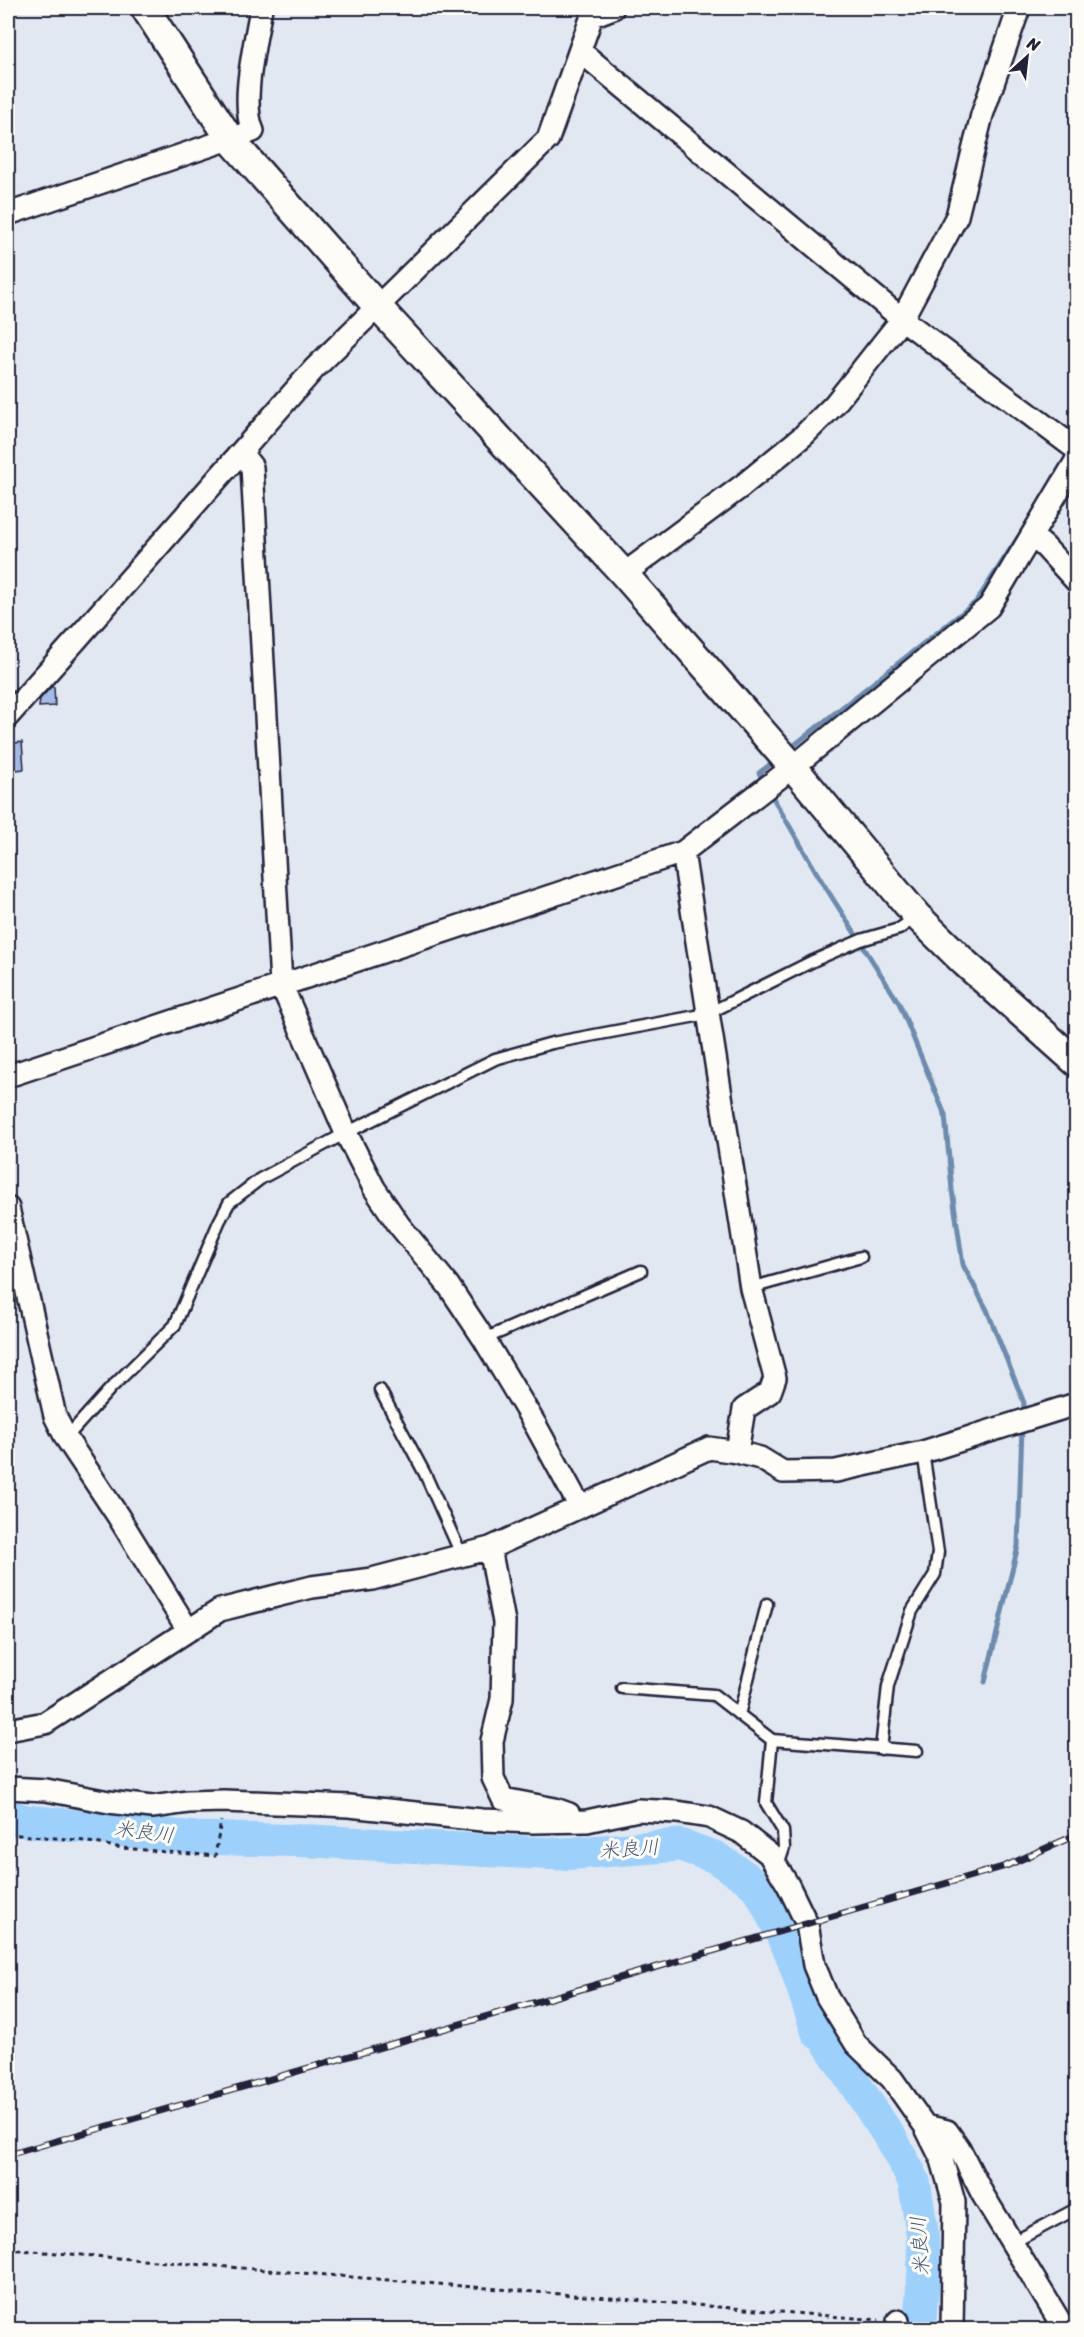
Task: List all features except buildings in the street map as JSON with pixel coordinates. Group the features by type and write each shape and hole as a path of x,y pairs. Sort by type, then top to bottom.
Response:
{"street":[{"path":"144,8 230,139 377,306 624,574 793,766 917,916 965,963 1077,1062"},
{"path":"8,214 253,131 249,122 247,104 261,8"},
{"path":"8,716 314,369 548,139 592,16 613,8"},
{"path":"624,574 742,486 803,436 834,405 902,320 957,216 982,115 1018,8"},
{"path":"580,51 902,320 1077,449"},
{"path":"242,453 252,467 281,984 346,1133 374,1188 399,1225 448,1285 484,1340 536,1426 580,1507"},
{"path":"8,1076 683,852 989,607 1077,461"},
{"path":"1032,536 1046,547 1077,581"},
{"path":"683,852 751,1288 775,1378 770,1392 744,1409 737,1452"},
{"path":"8,1208 55,1416 66,1438 188,1630"},
{"path":"8,1730 45,1723 220,1610 312,1587 372,1579 490,1548 709,1448 760,1458 783,1472 836,1472 923,1452 1077,1404"},
{"path":"490,1548 504,1622 502,1699 492,1741 493,1778 503,1798 521,1804 555,1809 587,1821"},
{"path":"8,1788 46,1790 109,1802 152,1807 224,1801 350,1806 482,1820 587,1821 638,1810 677,1812 709,1817 741,1832 769,1854 807,1924 814,1965 827,1997 856,2044 892,2079 925,2126 942,2160 954,2202 952,2327"},
{"path":"925,2126 947,2132 959,2148 982,2195 1065,2330"}],"lane":[{"path":"66,1438 111,1388 175,1325 229,1203 260,1179 346,1133 495,1059 552,1043 707,1014 813,961 861,940 899,929 917,916"},
{"path":"751,1288 861,1257"},
{"path":"484,1340 641,1270"},
{"path":"380,1390 425,1474 462,1556"},
{"path":"881,1749 888,1686 912,1611 935,1574 938,1552 923,1452"},
{"path":"739,1715 767,1604"},
{"path":"622,1688 714,1695 772,1740 917,1751"},
{"path":"772,1740 766,1803 783,1831 784,1848 777,1868"},
{"path":"1012,2243 1077,2209"}],"path":[{"path":"8,1834 78,1840 122,1848 215,1856 224,1801"},
{"path":"8,2249 898,2325 952,2327"},
{"path":"8,2306 14,2330"}],"waterway":[{"path":"788,750 976,602 1030,519"},
{"path":"764,783 759,773 776,760"},
{"path":"769,791 821,880 899,1003 945,1115 952,1190 963,1265 987,1310 1024,1403 1023,1414"},
{"path":"985,1682 1018,1546 1022,1427"},
{"name":"米良川","path":"8,1816 26,1821 196,1838 313,1841 563,1854 680,1845 715,1857 747,1878 760,1890 791,1953 818,2033 824,2037 893,2142 914,2181 922,2231 924,2270 919,2330"}],"railway":[{"path":"8,2155 1006,1866 1076,1835"}]}
